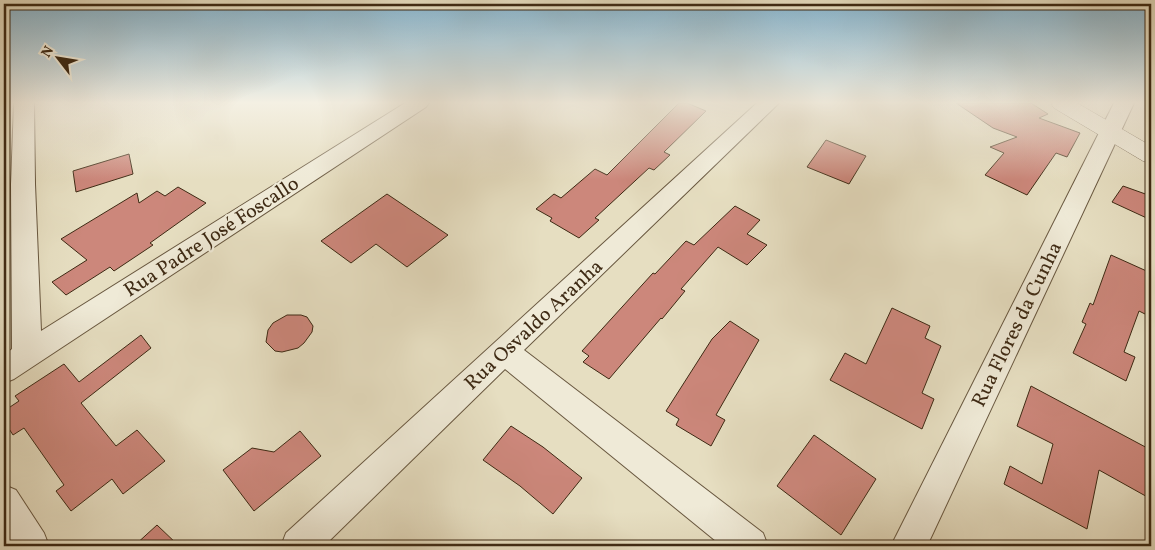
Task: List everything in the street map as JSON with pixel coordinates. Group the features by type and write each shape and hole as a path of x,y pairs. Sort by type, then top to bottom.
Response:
{"street":[{"path":"24,129 27,355"},
{"name":"Rua Padre José Foscallo","path":"4,370 374,129"},
{"name":"Rua Osvaldo Aranha","path":"299,546 742,129"},
{"path":"1106,129 1151,156"},
{"name":"Rua Flores da Cunha","path":"909,546 1110,131"},
{"path":"504,351 750,546"},
{"path":"4,502 31,546"}],"building":[{"path":"653,129 688,129 664,152 670,155 654,170 649,168 595,218 599,220 579,238 550,221 552,218 536,209 554,194 561,198 595,169 607,175"},
{"path":"995,129 1068,129 1080,133 1067,157 1056,153 1027,195 985,175 1004,153 990,147 1017,137"},
{"path":"826,140 866,156 849,184 807,167"},
{"path":"129,154 133,174 76,192 73,171"},
{"path":"1123,186 1151,196 1151,220 1112,202"},
{"path":"178,187 206,203 150,243 153,245 114,271 110,267 66,295 52,282 87,260 61,239 137,193 139,203 157,191 165,196"},
{"path":"387,194 448,235 407,267 376,244 351,263 321,241"},
{"path":"735,206 760,220 747,234 767,245 747,265 718,247 681,289 685,291 662,319 609,379 583,362 589,356 582,351 653,273 655,274 686,241 694,245"},
{"path":"1111,255 1151,273 1151,317 1139,311 1124,352 1135,357 1126,381 1073,353 1086,324 1082,322 1090,303 1093,305"},
{"path":"892,308 930,326 925,338 941,346 922,393 934,399 922,429 830,380 845,353 866,364"},
{"path":"287,315 307,317 313,326 312,332 298,348 282,352 275,351 266,342 268,330 273,323"},
{"path":"730,321 759,340 716,415 725,420 711,446 676,425 679,419 666,411 712,339"},
{"path":"141,335 151,348 81,403 116,446 137,430 165,461 123,494 112,479 71,511 56,491 64,485 24,428 13,435 4,421 4,411 19,401 15,396 64,364 79,382"},
{"path":"1031,386 1151,450 1151,499 1099,470 1087,529 1004,484 1010,466 1042,484 1053,444 1017,426"},
{"path":"511,426 543,447 582,478 553,514 520,486 483,460"},
{"path":"300,431 321,456 254,511 223,470 252,448 274,452"},
{"path":"814,435 876,479 841,535 777,486"},
{"path":"157,525 179,546 134,546"}]}
